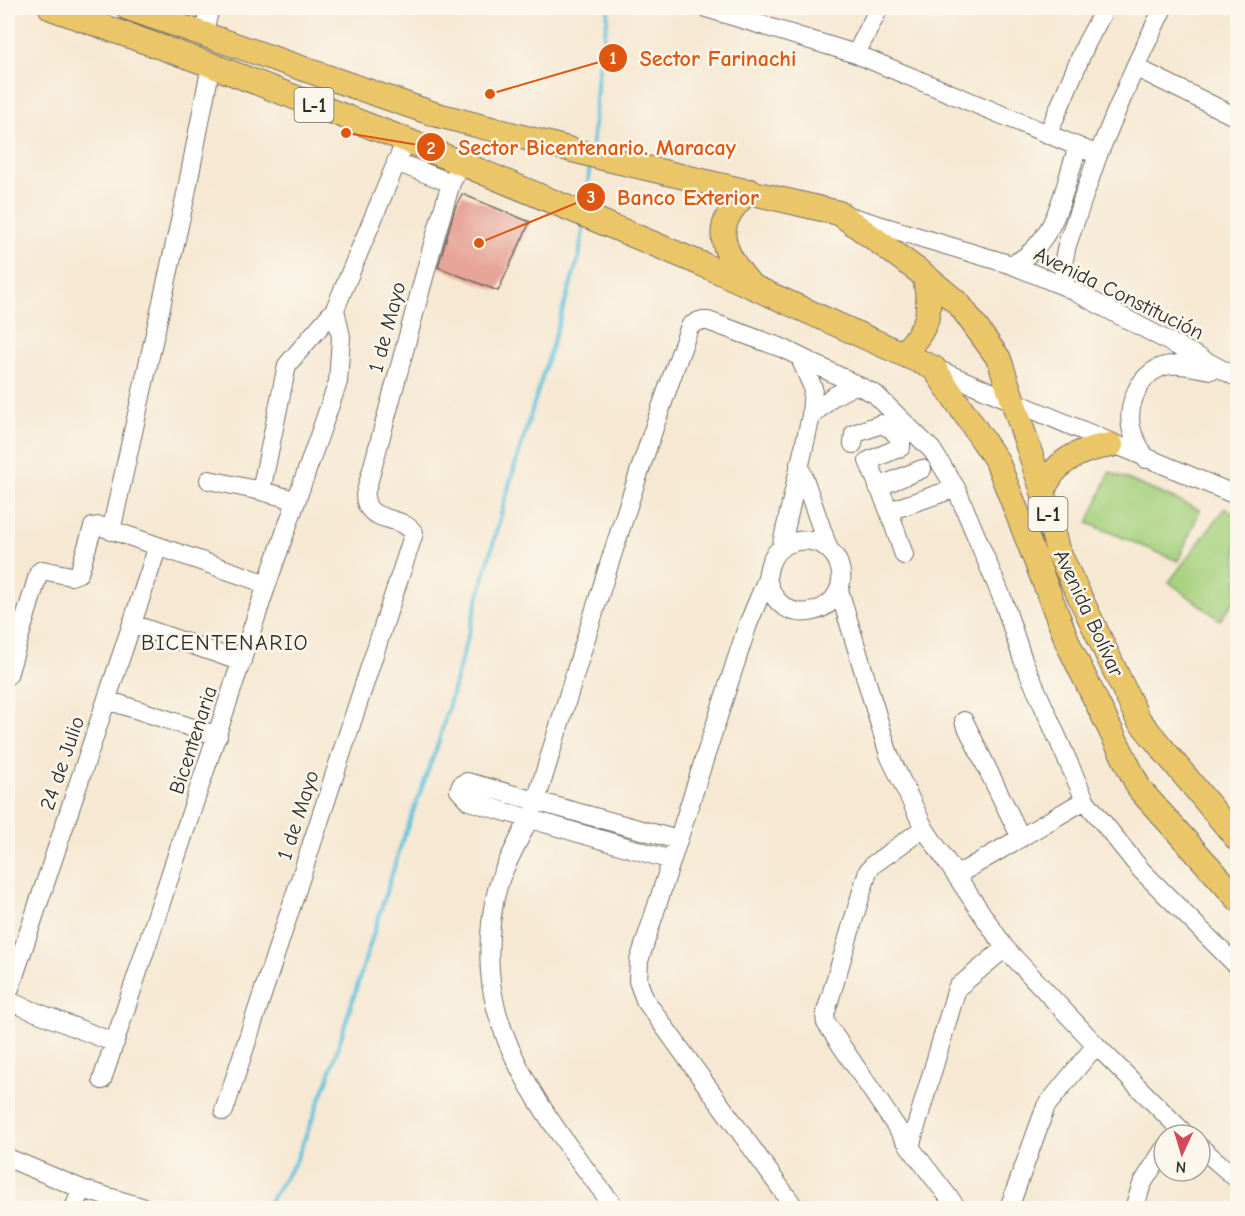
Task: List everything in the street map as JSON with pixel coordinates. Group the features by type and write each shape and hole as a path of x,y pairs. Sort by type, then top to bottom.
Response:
{"main road":[{"name":"L-1","path":"51,8 211,65 406,140 457,173 575,210 934,368"},
{"name":"L-1","path":"128,8 434,114 595,156 839,213"},
{"path":"750,191 736,202 723,231 726,253 751,286"},
{"name":"Avenida Bolívar","path":"839,213 924,275 959,304 999,359 1043,492 1058,549 1138,719 1238,840"},
{"path":"903,354 926,325 929,296 924,275"},
{"name":"Avenida Bolívar","path":"934,368 997,461 1070,648 1140,790 1238,899"},
{"path":"1043,492 1046,481 1074,454 1088,448 1111,445"}],"street":[{"path":"203,35 210,8"},
{"path":"706,8 856,54 1048,134 1075,155 1096,162"},
{"path":"856,54 879,8"},
{"path":"1048,134 1086,44 1105,8"},
{"path":"1066,287 1063,264 1067,245 1096,162 1162,8"},
{"path":"111,531 186,194 211,65"},
{"path":"1135,67 1238,118"},
{"path":"261,492 287,365 335,309 406,140"},
{"path":"1012,266 1029,257 1045,237 1065,192 1075,155"},
{"path":"396,162 457,173"},
{"name":"1 de Mayo","path":"224,1111 414,533 404,523 373,514 366,506 365,495 457,173"},
{"name":"Avenida Constitución","path":"839,213 1012,266 1066,287 1234,376"},
{"name":"Bicentenaria","path":"102,1080 267,584 338,382 341,338 335,309"},
{"path":"615,1209 553,1126 527,1083 498,1016 490,972 493,912 501,878 532,811 644,454 690,326 699,321 708,321 782,348 875,394 933,450 956,488 1003,600 1023,660 1085,800 1141,870 1238,967"},
{"path":"781,548 811,416 813,388 800,358"},
{"path":"1146,459 1133,434 1131,420 1132,406 1140,384 1148,374 1165,366 1182,365 1234,376"},
{"path":"934,368 1111,445 1237,496"},
{"path":"811,416 832,397 855,385"},
{"path":"853,444 854,434 881,424 891,429 902,440 901,447 868,461 904,555"},
{"path":"767,578 776,600 791,611 810,613 822,609 832,601 839,590 841,576 838,561 830,550 799,464"},
{"path":"878,487 922,469"},
{"path":"209,480 296,501"},
{"path":"889,511 956,488"},
{"path":"8,675 39,572 42,570 76,576 93,527 100,526 267,584"},
{"path":"795,1209 645,1000 638,981 639,961 748,624 767,578 770,562 781,548 793,541 806,540 818,543 830,550"},
{"name":"24 de Julio","path":"8,994 158,546"},
{"path":"839,590 856,639 889,755 924,828 1005,948 1170,1123"},
{"path":"748,624 776,600"},
{"path":"822,609 856,639"},
{"path":"132,624 242,662"},
{"path":"107,700 218,736"},
{"path":"964,721 1021,838"},
{"path":"957,875 1085,800"},
{"path":"532,811 678,840"},
{"path":"532,811 671,860"},
{"path":"924,828 874,864 868,871 825,1015 830,1032 910,1147 957,1209"},
{"path":"910,1147 957,988 1005,948"},
{"path":"8,1001 115,1043"},
{"path":"1009,1209 1046,1106 1096,1045"},
{"path":"1212,1157 1238,1180"},
{"path":"9,1165 144,1209"},
{"path":"1134,1209 1142,1184 1152,1168"},
{"path":"74,1209 82,1189"}],"green space":[{"path":"1110,472 1200,510 1178,561 1088,523"},
{"path":"1225,508 1237,517 1237,597 1220,620 1169,582"}],"building":[{"path":"462,194 530,222 498,291 438,267 455,208"}],"waterway":[{"path":"592,147 598,75 609,8"},
{"path":"586,206 590,163"},
{"path":"268,1204 296,1161 328,1079 402,842 439,741 510,482 579,257 584,223"}],"place":[{"name":"Sector Farinachi","path":"490,94"},
{"name":"Sector Bicentenario. Maracay","path":"346,133"},
{"name":"Banco Exterior","path":"479,243"}],"district":[{"name":"BICENTENARIO","path":"225,642"}]}
